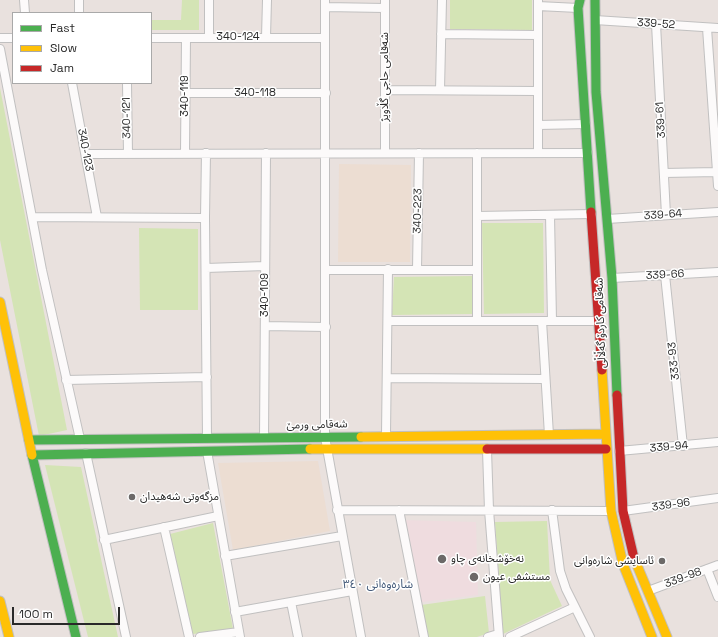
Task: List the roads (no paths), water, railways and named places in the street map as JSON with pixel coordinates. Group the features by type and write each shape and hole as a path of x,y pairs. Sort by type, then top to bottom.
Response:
{"main road":[{"name":"شەقامی کاردۆ گەڵاڵی","path":"595,0 594,20 596,92 612,278 614,359 623,511 635,561 667,637"},
{"name":"شەقامی کاردۆ گەڵاڵی","path":"579,4 602,360 610,511 623,564 652,637"},
{"path":"0,302 29,440 76,637"},
{"path":"602,360 614,359"},
{"name":"شەقامی ورمێ","path":"29,440 264,438 386,435 605,434"},
{"path":"33,455 326,449 606,449"},
{"path":"0,601 10,637"}],"street":[{"path":"24,0 25,12"},
{"path":"79,0 79,12"},
{"path":"209,0 209,37"},
{"path":"266,37 267,0"},
{"path":"440,90 442,0"},
{"path":"361,637 325,437 325,3 385,4"},
{"path":"538,153 538,3 579,4"},
{"name":"شەقامی حاجی گڵاویژ","path":"385,4 385,153"},
{"name":"339-52","path":"594,20 718,28"},
{"name":"339-61","path":"656,24 666,215"},
{"path":"707,28 718,186"},
{"path":"441,34 538,35"},
{"path":"0,38 12,38"},
{"name":"340-124","path":"152,38 325,38"},
{"name":"340-119","path":"185,154 186,38"},
{"path":"0,48 66,380 80,439"},
{"name":"340-123","path":"72,84 97,217"},
{"name":"340-121","path":"127,84 128,154"},
{"path":"385,90 538,91"},
{"name":"340-118","path":"185,94 326,93"},
{"path":"538,125 586,124"},
{"name":"340-109","path":"264,438 266,153"},
{"name":"340-223","path":"416,270 419,153"},
{"path":"477,153 477,321"},
{"path":"86,154 588,153"},
{"path":"206,154 205,218 207,438"},
{"path":"664,173 717,172"},
{"name":"339-64","path":"607,219 718,212"},
{"path":"478,216 592,214"},
{"path":"550,215 552,321"},
{"path":"33,217 205,218"},
{"path":"206,268 265,266"},
{"path":"386,435 388,269"},
{"path":"326,270 478,270"},
{"name":"339-66","path":"612,278 718,272"},
{"name":"333-93","path":"665,275 683,446"},
{"path":"388,321 599,321"},
{"path":"542,321 548,435"},
{"path":"265,326 326,327"},
{"path":"66,380 207,377"},
{"path":"387,378 545,379"},
{"name":"339-94","path":"619,451 718,442"},
{"path":"487,450 489,510 498,635 488,637"},
{"path":"200,637 239,635 207,451"},
{"path":"86,453 126,637"},
{"name":"339-96","path":"623,511 718,498"},
{"path":"337,510 610,511"},
{"path":"399,510 424,637"},
{"path":"552,510 560,571 566,589 590,637"},
{"path":"104,540 218,516"},
{"path":"164,527 189,637"},
{"path":"225,556 342,536"},
{"name":"339-98","path":"648,591 718,565"},
{"path":"707,569 718,597"},
{"path":"235,612 352,591"},
{"path":"291,602 298,637"},
{"path":"510,637 575,607"}],"place":[{"name":"مزگەوتی شەهیدان","path":"132,497"},
{"name":"نەخۆشخانەی چاو","path":"442,559"},
{"name":"ئاسایشی شارەوانی","path":"662,561"},
{"name":"مستشفى عيون","path":"474,577"}],"district":[{"name":"شارەوەانی ٣٤٠","path":"378,585"}]}
